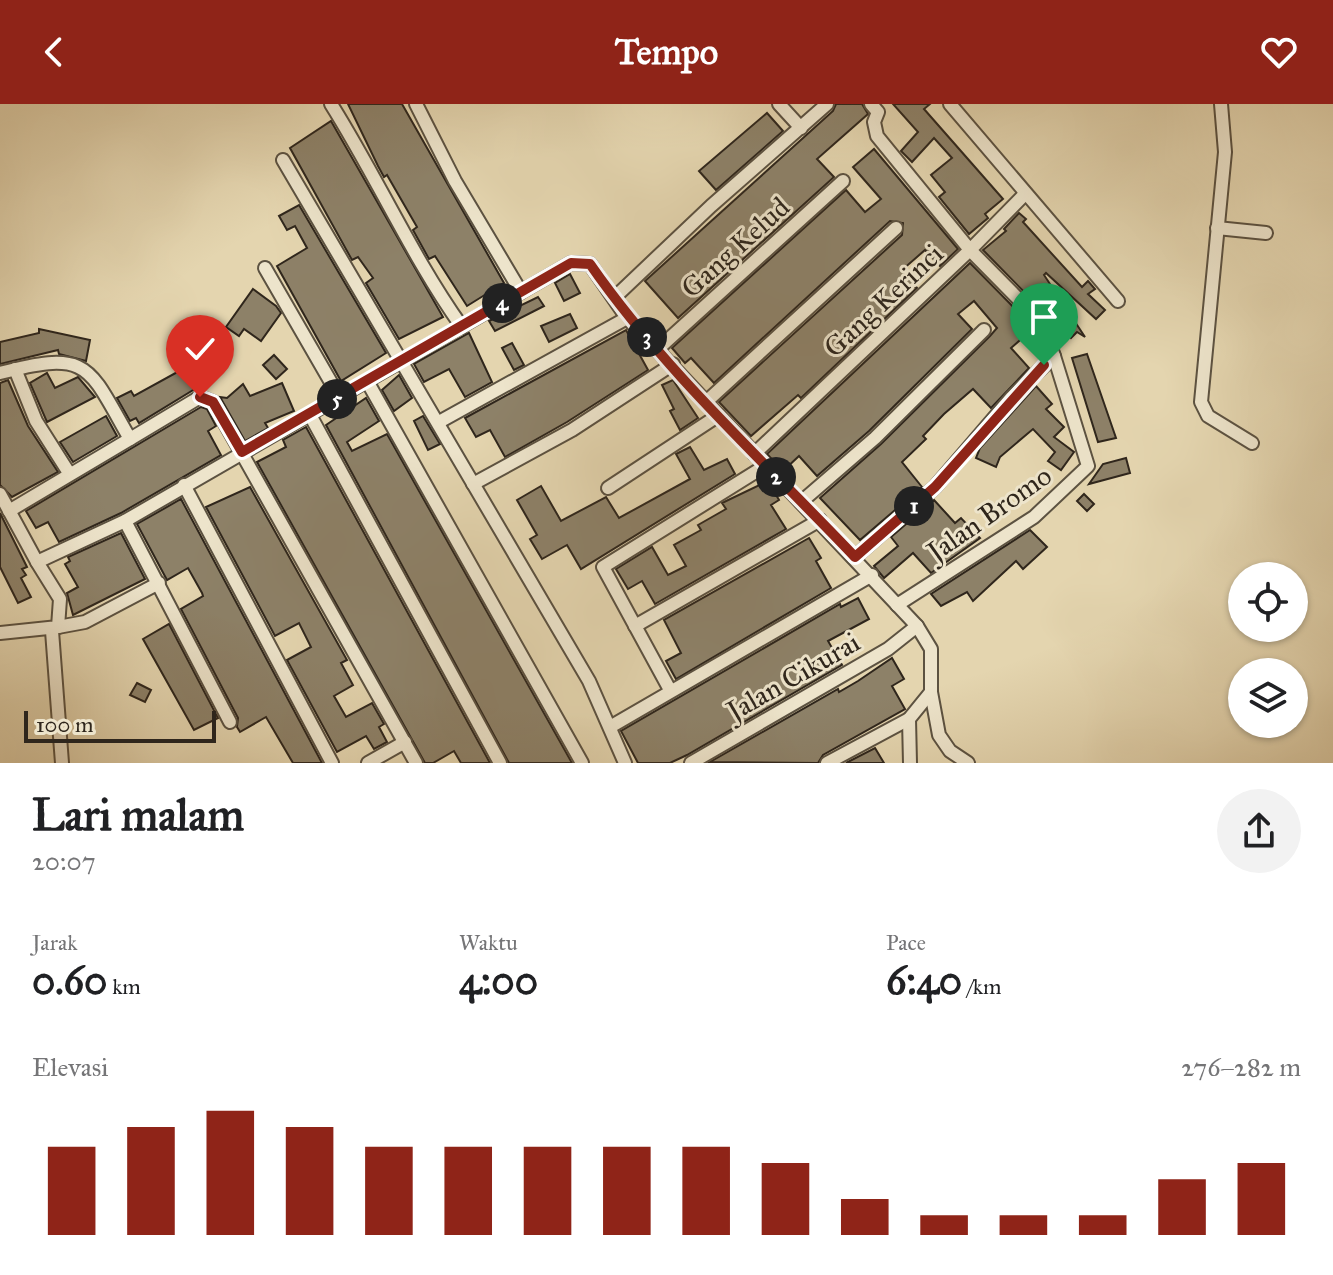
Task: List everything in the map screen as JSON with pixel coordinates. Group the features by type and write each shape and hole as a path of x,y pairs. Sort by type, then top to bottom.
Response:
{"street":[{"path":"331,104 364,156 442,299 462,327"},
{"path":"416,104 455,181 521,292"},
{"path":"779,104 801,128"},
{"path":"614,298 711,206 827,104"},
{"path":"950,104 1118,301"},
{"path":"1221,104 1225,152 1201,402 1208,416 1252,443"},
{"path":"878,107 874,122 877,136 970,250 1025,194"},
{"path":"283,160 589,681 625,763"},
{"name":"Gang Kelud","path":"659,348 843,181"},
{"path":"706,402 896,228"},
{"path":"1217,228 1266,233"},
{"name":"Gang Kerinci","path":"754,454 970,250 1042,323 1054,356"},
{"path":"37,562 125,521 571,263 590,264 627,318 659,348 765,466 820,520 917,626 931,649 931,692 939,735 950,751 968,763"},
{"path":"265,268 340,398"},
{"path":"439,422 627,318"},
{"path":"801,502 875,438 984,330"},
{"path":"855,557 935,487 1012,397 1054,356"},
{"name":"Jalan Bromo","path":"897,605 1034,517 1088,466 1054,356"},
{"path":"0,373 45,361 80,366 93,373 130,439"},
{"path":"473,484 572,430 673,364"},
{"path":"15,369 36,421 69,473"},
{"path":"367,381 582,763"},
{"path":"9,511 200,397 208,398 242,452 416,763"},
{"path":"310,415 500,763"},
{"path":"608,488 719,415"},
{"path":"670,690 603,567 765,466"},
{"path":"184,485 332,763"},
{"path":"0,494 60,599 55,629 62,763"},
{"path":"635,626 820,520"},
{"path":"125,521 230,722"},
{"path":"610,727 872,575"},
{"path":"0,633 55,629 85,622 159,583"},
{"name":"Jalan Cikurai","path":"691,763 888,649 917,626"},
{"path":"827,763 909,719 931,692"},
{"path":"909,719 910,763"},
{"path":"368,763 405,742"}],"building":[{"path":"348,104 402,104 504,283 467,306 435,256 429,259 413,230 417,227 387,175 384,177"},
{"path":"836,104 862,104 868,114 817,159 834,177 678,318 645,281 833,111"},
{"path":"893,104 930,104 924,109 1003,199 985,214 988,218 969,234 939,197 945,192 931,175 952,158 934,138 912,162 901,151 918,132"},
{"path":"767,113 783,131 716,190 699,171"},
{"path":"331,121 443,317 399,339 366,283 373,278 358,257 352,260 290,148"},
{"path":"874,149 958,249 940,266 925,250 902,270 917,288 801,398 798,395 751,436 719,402 902,235 903,223 890,221 714,383 691,358 685,363 672,348 846,190 865,212 881,199 853,167"},
{"path":"299,205 386,353 341,381 277,266 307,248 295,226 287,230 279,216"},
{"path":"1019,213 1026,219 1023,222 1082,287 1088,281 1095,289 1088,294 1105,310 1096,319 1046,273 1044,275 1085,337 1077,332 1071,338 1063,328 1067,325 1038,306 983,250 1006,231 1004,229"},
{"path":"970,263 1034,328 1011,348 1029,368 991,408 973,389 944,414 923,436 926,439 902,462 922,487 860,540 820,498 881,444 997,328 974,301 958,314 972,329 869,431 817,476 799,456 783,471 767,454"},
{"path":"570,274 580,293 564,301 555,283"},
{"path":"253,289 281,313 261,341 244,329 239,336 226,327"},
{"path":"538,297 544,306 495,331 489,321"},
{"path":"570,314 577,328 549,342 541,326"},
{"path":"39,329 90,340 86,361 59,354 58,350 0,364 0,342 39,333"},
{"path":"626,330 648,370 505,457 490,430 476,437 465,418"},
{"path":"469,333 492,382 465,397 449,369 424,382 414,364"},
{"path":"512,343 524,365 514,370 502,348"},
{"path":"205,346 221,373 139,423 136,418 130,421 117,398 131,391 134,396 192,364 188,357"},
{"path":"1087,354 1116,438 1098,442 1072,358"},
{"path":"274,355 287,369 276,379 263,365"},
{"path":"47,373 55,388 78,377 95,397 47,422 30,383"},
{"path":"399,375 412,398 394,411 382,390"},
{"path":"8,380 28,426 58,472 12,497 0,485 0,383"},
{"path":"673,380 698,418 680,430 662,385"},
{"path":"282,383 294,411 265,423 268,428 245,441 220,397 227,398 243,384 250,396"},
{"path":"1036,386 1052,404 1046,409 1064,427 1054,437 1074,452 1061,470 1048,461 1055,452 1033,429 1000,457 996,467 976,458 980,448"},
{"path":"366,398 379,421 347,442 352,451 387,434 572,763 509,763 326,425"},
{"path":"201,407 207,409 216,426 208,431 221,455 121,513 59,542 48,522 36,528 26,511"},
{"path":"106,416 117,436 73,462 60,442"},
{"path":"423,416 440,444 428,450 414,421"},
{"path":"306,427 490,763 461,763 454,751 433,763 425,763 257,462 286,447 283,440"},
{"path":"690,447 704,470 727,459 735,474 581,569 567,545 542,559 530,539 537,535 517,500 541,486 561,521 606,497 619,518 690,479 676,454"},
{"path":"1126,458 1130,473 1089,484 1103,464"},
{"path":"768,481 779,500 771,505 786,529 655,604 642,581 628,589 616,569 652,547 668,575 686,566 674,545 701,530 698,525 726,509 722,503"},
{"path":"250,487 347,660 341,663 353,685 334,696 346,717 372,703 384,724 379,727 387,742 374,749 366,736 337,752 287,660 311,647 299,623 275,636 206,507"},
{"path":"1084,494 1094,504 1087,511 1077,501"},
{"path":"181,499 322,763 293,763 266,717 240,732 237,727 238,718 181,609 203,596 202,593 188,568 167,580 137,524"},
{"path":"934,500 955,523 961,518 980,538 931,573 913,553 884,578 874,566 898,546 891,537"},
{"path":"0,513 27,567 22,569 26,575 21,578 31,597 18,603 0,567"},
{"path":"1030,530 1047,547 1023,569 1016,561 973,601 967,592 941,606 931,594"},
{"path":"121,533 145,579 73,615 67,593 78,587 65,564 70,561 68,557"},
{"path":"809,538 821,558 816,561 831,588 676,679 666,661 681,653 664,620"},
{"path":"858,598 869,619 828,641 842,665 687,755 670,763 638,763 621,731 840,604 841,607"},
{"path":"169,624 218,718 194,730 143,639"},
{"path":"892,658 904,679 892,686 905,709 823,755 818,763 710,762 838,689 839,692"},
{"path":"137,683 151,690 145,702 130,695"},
{"path":"875,748 884,763 846,763"}],"route":[{"path":"200,397 213,402 242,452 571,263 590,264 627,318 659,348 765,466 855,557 935,487 1012,397 1044,365"}]}
